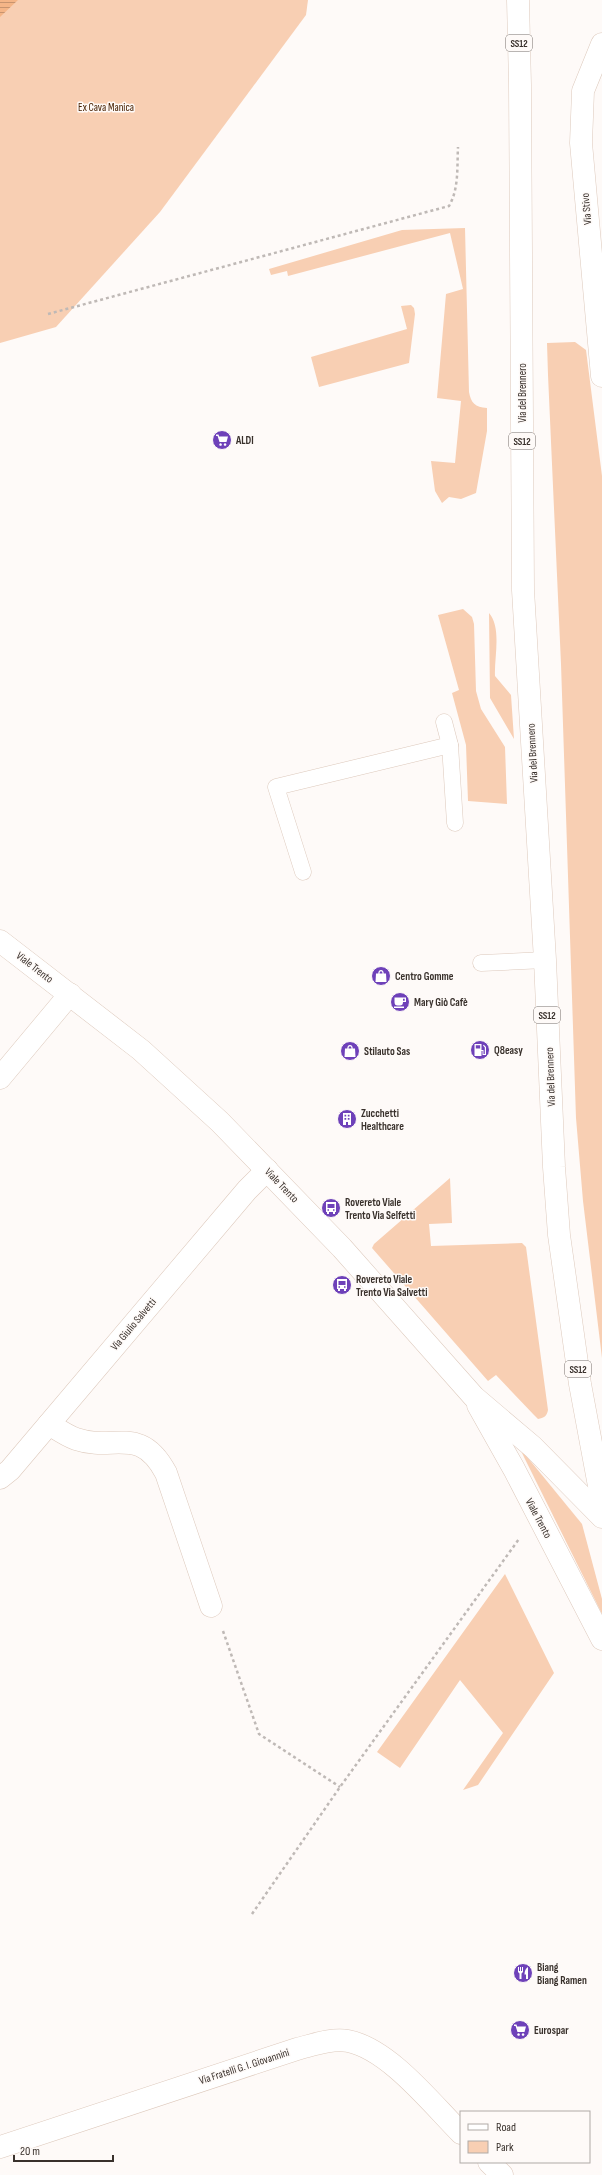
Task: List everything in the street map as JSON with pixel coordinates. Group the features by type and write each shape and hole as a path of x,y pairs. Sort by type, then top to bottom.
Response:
{"street":[{"name":"Via del Brennero","path":"518,0 520,86 523,590 545,960 558,1236 580,1384 602,1502"},
{"name":"Via Stivo","path":"602,44 583,91 581,143 602,376"},
{"name":"Viale Trento","path":"0,940 70,994 170,1075 267,1170 342,1248 474,1397 533,1447 602,1517"},
{"path":"0,1078 70,994"},
{"name":"Via Giulio Salvetti","path":"0,1478 10,1470 248,1190 267,1170"},
{"name":"Viale Trento","path":"474,1397 537,1512 602,1640"},
{"path":"49,1424 76,1439 129,1443 144,1447 158,1458 166,1473 211,1606"},
{"name":"Via Fratelli G. I. Giovannini","path":"0,2147 297,2049 325,2042 348,2041 370,2048 395,2066 460,2132"},
{"path":"490,2163 502,2175"}],"lane":[{"path":"444,722 450,745 455,822"},
{"path":"302,872 276,787 450,745"},
{"path":"481,963 545,960"}],"path":[{"path":"48,314 450,206 454,198 456,188 458,148"},
{"path":"252,1914 340,1787 537,1512"},
{"path":"222,1629 259,1734 340,1787"}],"green space":[{"name":"Ex Cava Manica","path":"0,0 308,0 306,15 160,212 56,327 0,343"},
{"path":"465,228 469,392 474,404 479,407 487,408 487,431 476,493 461,499 449,497 442,503 435,491 431,461 455,463 461,401 437,398 446,294 463,289 450,233 288,276 287,271 271,275 269,269 402,230"},
{"path":"411,305 414,308 415,314 409,363 319,387 311,357 407,329 401,306"},
{"path":"575,342 586,350 602,476 602,1358 583,1201 576,1118 561,664 547,343"},
{"path":"463,609 472,617 474,624 476,691 481,709 505,747 507,804 468,801 466,745 452,693 459,690 438,615"},
{"path":"489,613 493,619 496,635 495,676 511,695 514,739 490,698"},
{"path":"450,1178 452,1223 429,1224 431,1246 522,1243 526,1247 548,1410 546,1415 542,1418 538,1419 496,1375 488,1381 372,1248 374,1244"},
{"path":"519,1447 582,1524 602,1599 602,1614"},
{"path":"505,1574 554,1673 478,1785 463,1790 503,1733 460,1680 400,1768 377,1752"}],"shaded area":[{"path":"0,0 18,0 0,17"}],"place":[{"name":"ALDI","path":"222,440"},
{"name":"Centro Gomme","path":"381,976"},
{"name":"Mary Giò Cafè","path":"400,1002"},
{"name":"Q8easy","path":"480,1050"},
{"name":"Stilauto Sas","path":"350,1051"},
{"name":"Zucchetti Healthcare","path":"347,1119"},
{"name":"Rovereto Viale Trento Via Selfetti","path":"331,1208"},
{"name":"Rovereto Viale Trento Via Salvetti","path":"342,1285"},
{"name":"Biang Biang Ramen","path":"523,1973"},
{"name":"Eurospar","path":"520,2030"}]}
